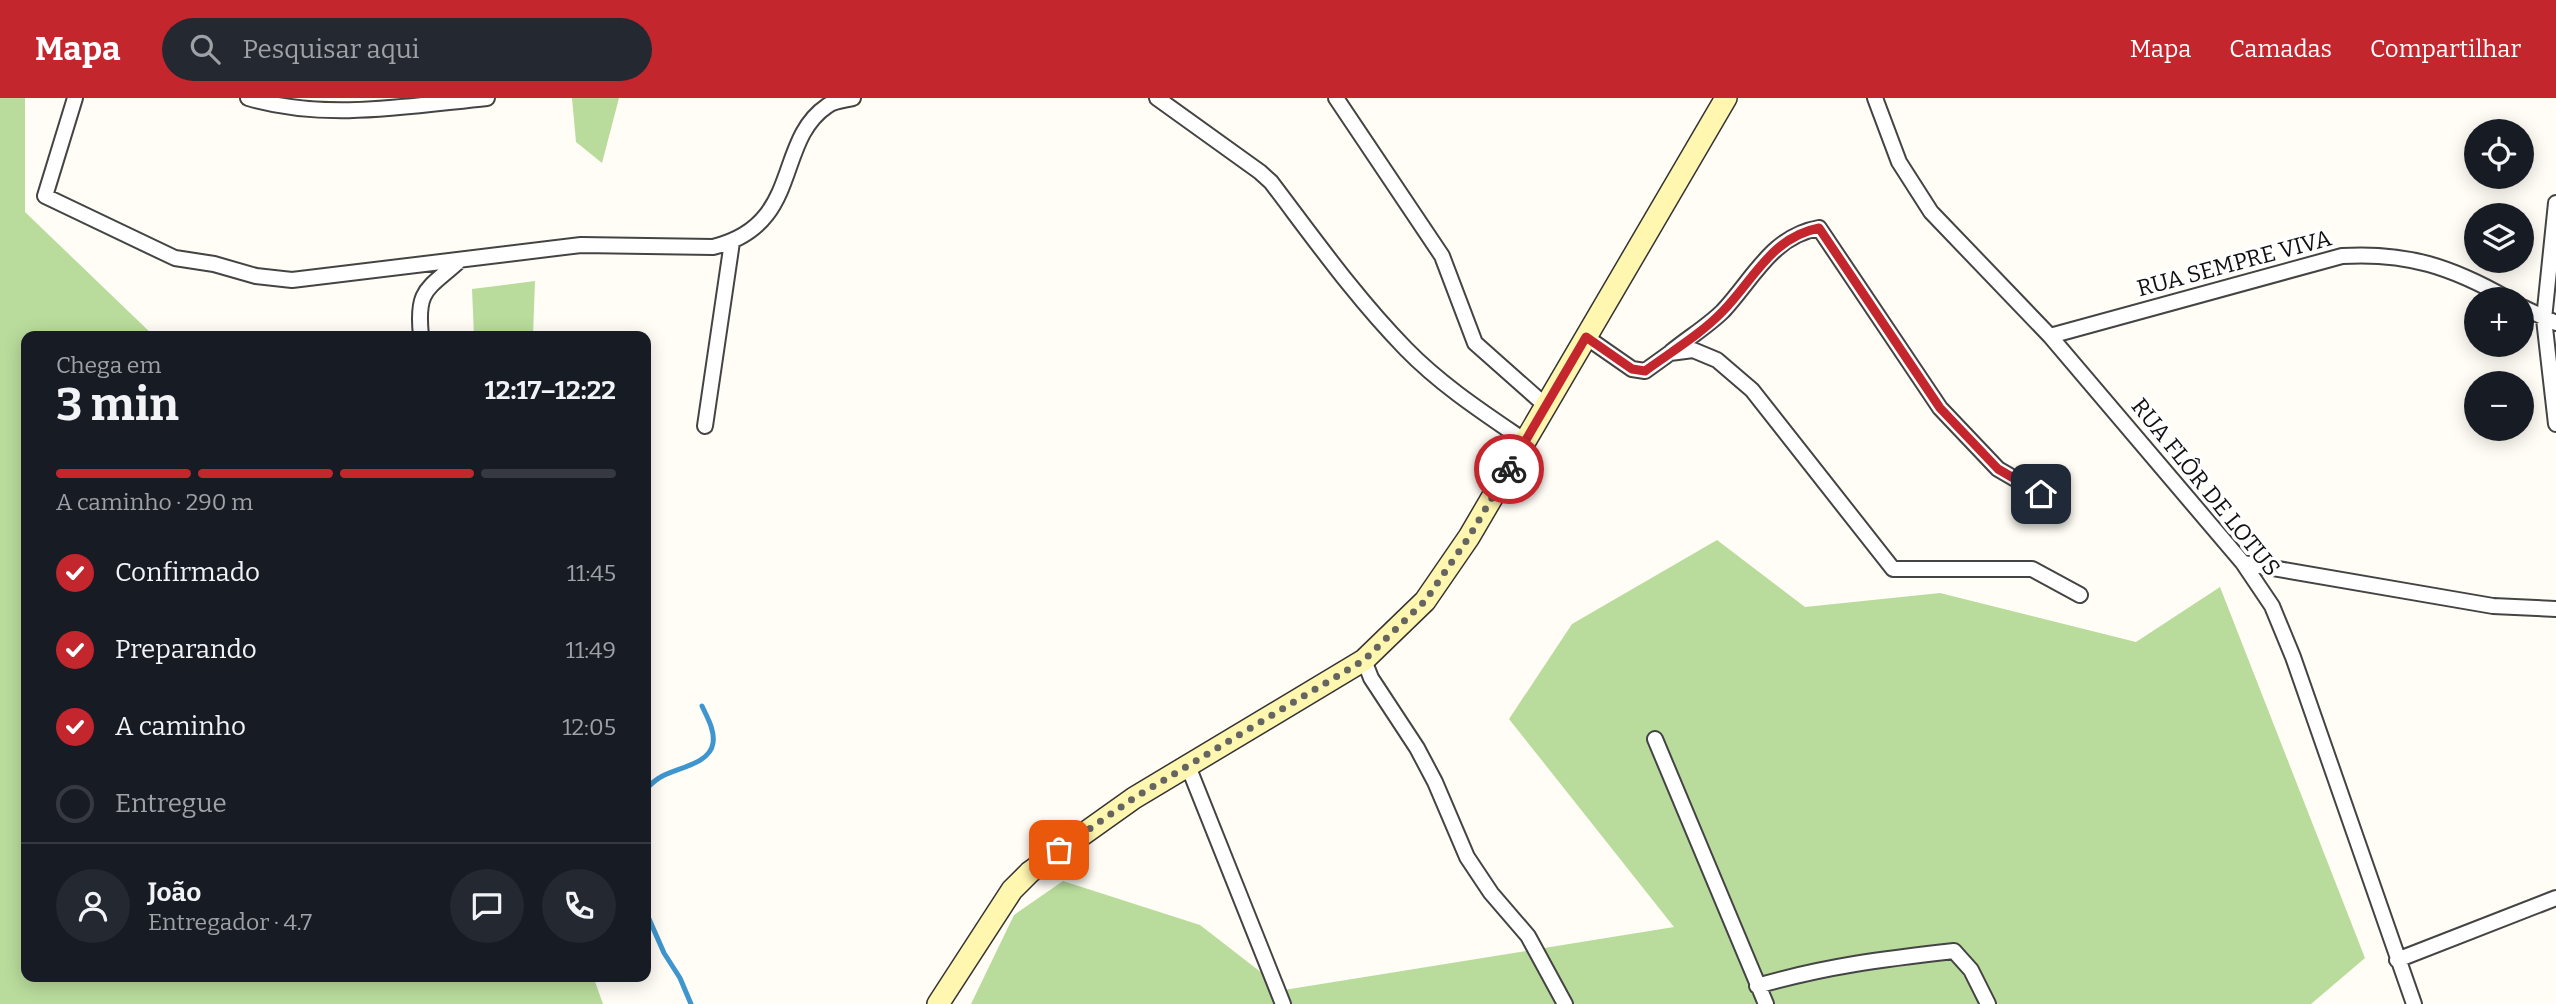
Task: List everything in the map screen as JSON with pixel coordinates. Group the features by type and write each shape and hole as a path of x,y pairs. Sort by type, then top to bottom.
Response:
{"street":[{"path":"75,98 45,196 175,258 214,264 256,276 292,280 581,245 713,247 732,242 761,221 773,205 784,186 805,127 828,104 853,98"},
{"path":"248,98 273,106 356,111 487,98"},
{"path":"1157,98 1271,182 1358,296 1408,351 1462,398 1525,441"},
{"path":"1336,98 1442,256 1475,343 1546,405"},
{"path":"938,1004 1012,890 1030,872 1134,798 1364,660 1398,631 1440,580 1469,537 1726,98"},
{"name":"RUA FLÔR DE LOTUS","path":"1875,98 1899,162 1931,212 2050,336 2243,563 2272,606 2294,657 2414,1004"},
{"path":"2556,203 2550,321 2556,424"},
{"path":"1586,337 1632,369 1645,371 1722,312 1773,250 1801,232 1819,228 1940,408 1998,469 2062,506"},
{"path":"705,426 732,242"},
{"name":"RUA SEMPRE VIVA","path":"2050,336 2342,256 2389,254 2411,259 2487,287"},
{"path":"420,331 418,308 426,288 459,261"},
{"path":"2534,313 2550,321"},
{"path":"1670,353 1693,350 1717,360 1752,390 1893,569 2032,569 2080,595"},
{"path":"2243,563 2493,606 2556,609"},
{"path":"1364,660 1371,678 1417,748 1435,782 1467,856 1491,894 1528,936 1565,1004"},
{"path":"1655,739 1766,1004"},
{"path":"1188,766 1283,1004"},
{"path":"2398,960 2556,898"},
{"path":"1757,986 1853,962 1954,951 1970,970 1988,1004"}],"green space":[{"path":"0,98 25,98 25,212 149,331 21,331 21,982 595,982 603,1004 0,1004"},
{"path":"572,98 619,98 602,163 576,142"},
{"path":"535,281 533,331 474,331 472,289"},
{"path":"1717,540 1805,607 1940,593 2136,642 2220,587 2365,958 2311,1004 971,1004 1014,915 1063,881 1200,925 1284,990 1674,927 1509,719 1572,624"}],"waterway":[{"path":"651,784 699,761 710,750 713,733 702,706"},
{"path":"651,923 691,1004"}],"way so far":[{"path":"1059,850 1134,798 1364,660 1398,631 1425,601 1469,537 1509,469"}],"route":[{"path":"1509,469 1586,337 1632,369 1645,371 1722,312 1773,250 1801,232 1819,228 1940,408 1998,469 2041,494"}]}
